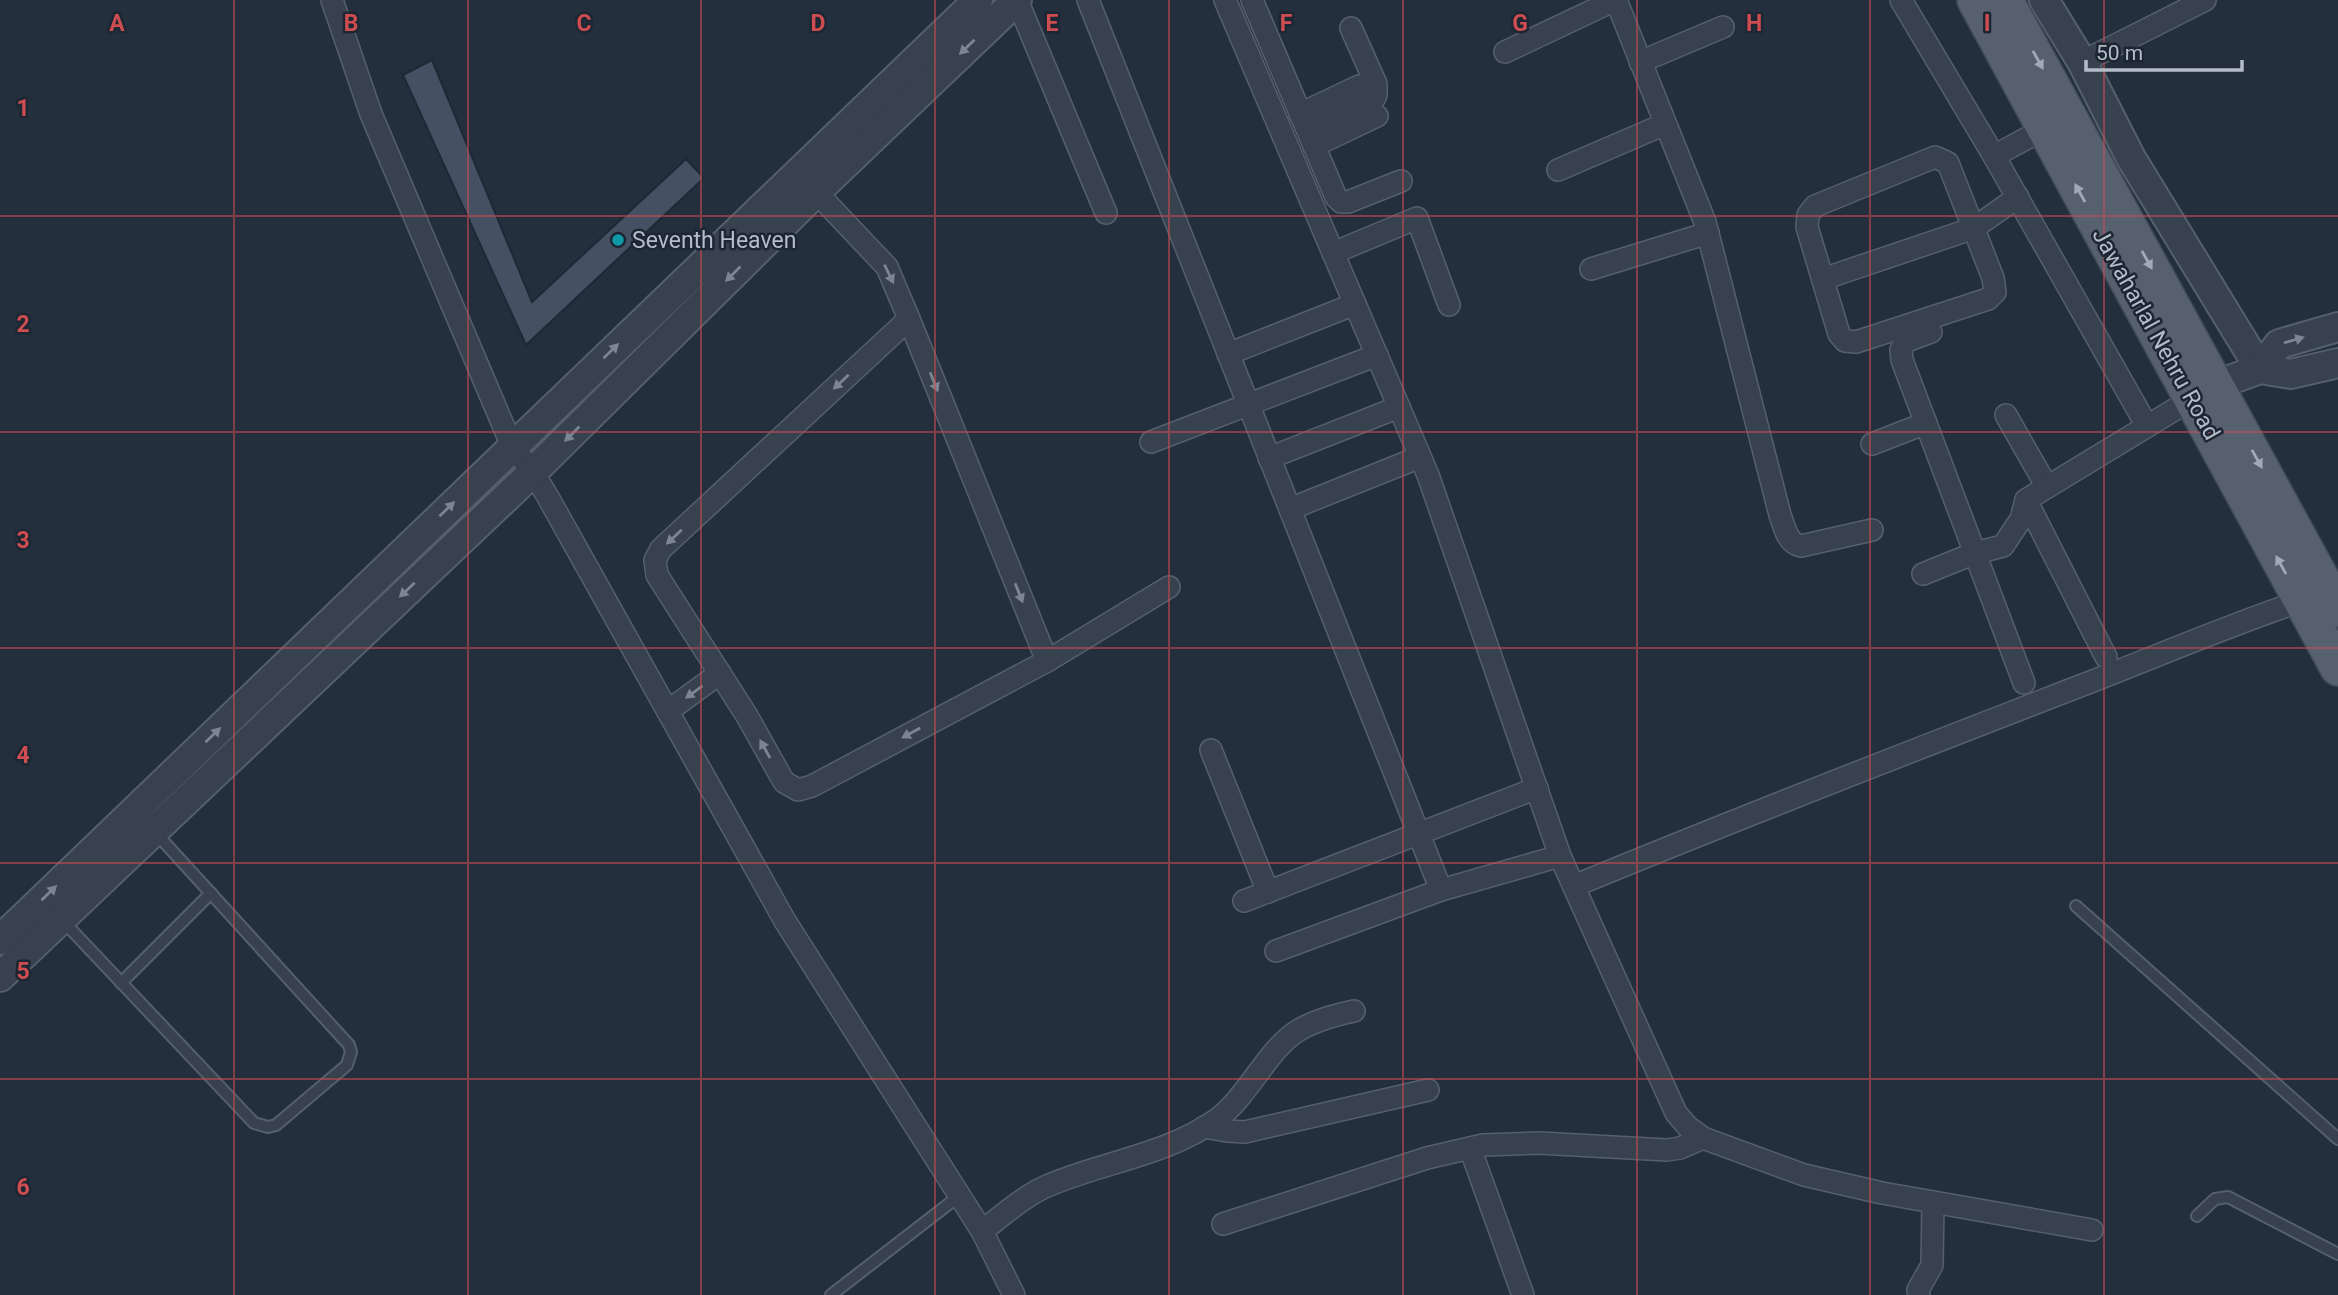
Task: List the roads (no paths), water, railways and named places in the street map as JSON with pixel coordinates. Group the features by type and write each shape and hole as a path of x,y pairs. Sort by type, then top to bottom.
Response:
{"main road":[{"name":"Jawaharlal Nehru Road","path":"1975,0 2044,129 2338,609"},
{"name":"Jawaharlal Nehru Road","path":"2005,0 2204,392 2301,601 2338,668"}],"street":[{"path":"332,0 372,114 512,446 533,472 785,920 982,1231 1014,1295"},
{"path":"0,940 978,0"},
{"path":"0,977 533,472 816,192 1017,0 1107,213"},
{"path":"1088,0 1441,890"},
{"path":"1225,0 1420,457 1560,856 1676,1113 1688,1127 1703,1138 1804,1175 1882,1193 2092,1230"},
{"path":"1901,0 2018,197 2147,426"},
{"path":"2044,0 2082,62 2131,158 2260,369 2291,374 2338,363"},
{"path":"2082,62 2205,0"},
{"path":"1505,52 1611,1 1640,62 1708,233 1780,516 1789,540 1794,545 1801,546 1872,530"},
{"path":"1260,3 1307,129 1336,197 1341,202 1348,202 1401,181"},
{"path":"1640,62 1723,27"},
{"path":"1307,129 1374,99 1376,95 1376,84 1351,28"},
{"path":"1307,129 1359,86"},
{"path":"1307,129 1377,116"},
{"path":"1558,170 1665,124"},
{"path":"1994,156 2044,129"},
{"path":"1929,158 1942,158 1948,163 1974,228 1995,285 1995,292 1988,299 1856,342 1850,342 1839,334 1807,227 1808,215 1815,206 1929,158"},
{"path":"816,192 887,267 1047,661"},
{"path":"1823,279 1974,228 2018,197"},
{"path":"1333,253 1417,218 1449,304"},
{"path":"1591,269 1708,233"},
{"path":"1228,354 1354,304"},
{"path":"909,319 661,549 655,560 657,575 720,673 784,782 798,790 812,786 1047,661 1169,587"},
{"path":"1959,321 1904,342 1902,360 2024,683"},
{"path":"1923,574 2003,546 2021,519 2026,500 2204,392 2260,369 2280,344 2338,327"},
{"path":"1151,442 1377,355"},
{"path":"1269,458 1399,407"},
{"path":"2006,415 2047,487"},
{"path":"1872,444 1926,423"},
{"path":"1290,509 1420,457"},
{"path":"2026,500 2106,657"},
{"path":"1574,886 1781,801 2096,680 2183,643 2301,601"},
{"path":"668,711 720,673"},
{"path":"1211,750 1268,892"},
{"path":"1244,901 1537,788"},
{"path":"1276,951 1441,890 1560,856"},
{"path":"982,1231 1045,1186 1143,1154 1204,1127 1229,1108 1250,1086 1281,1045 1298,1030 1319,1021 1354,1012"},
{"path":"1204,1127 1245,1132 1428,1090"},
{"path":"1223,1224 1427,1158 1470,1148 1502,1143 1539,1143 1667,1150 1680,1148 1703,1138"},
{"path":"1470,1148 1523,1295"},
{"path":"1919,1295 1918,1290 1932,1265 1933,1202"}],"lane":[{"path":"61,919 254,1123 268,1127 276,1125 347,1065 351,1052 349,1045 153,830"},
{"path":"121,983 211,893"},
{"path":"2076,906 2338,1139"},
{"path":"831,1295 959,1196"},
{"path":"2197,1216 2215,1199 2228,1197 2338,1254"}],"place":[{"name":"Seventh Heaven","path":"618,240"}]}
